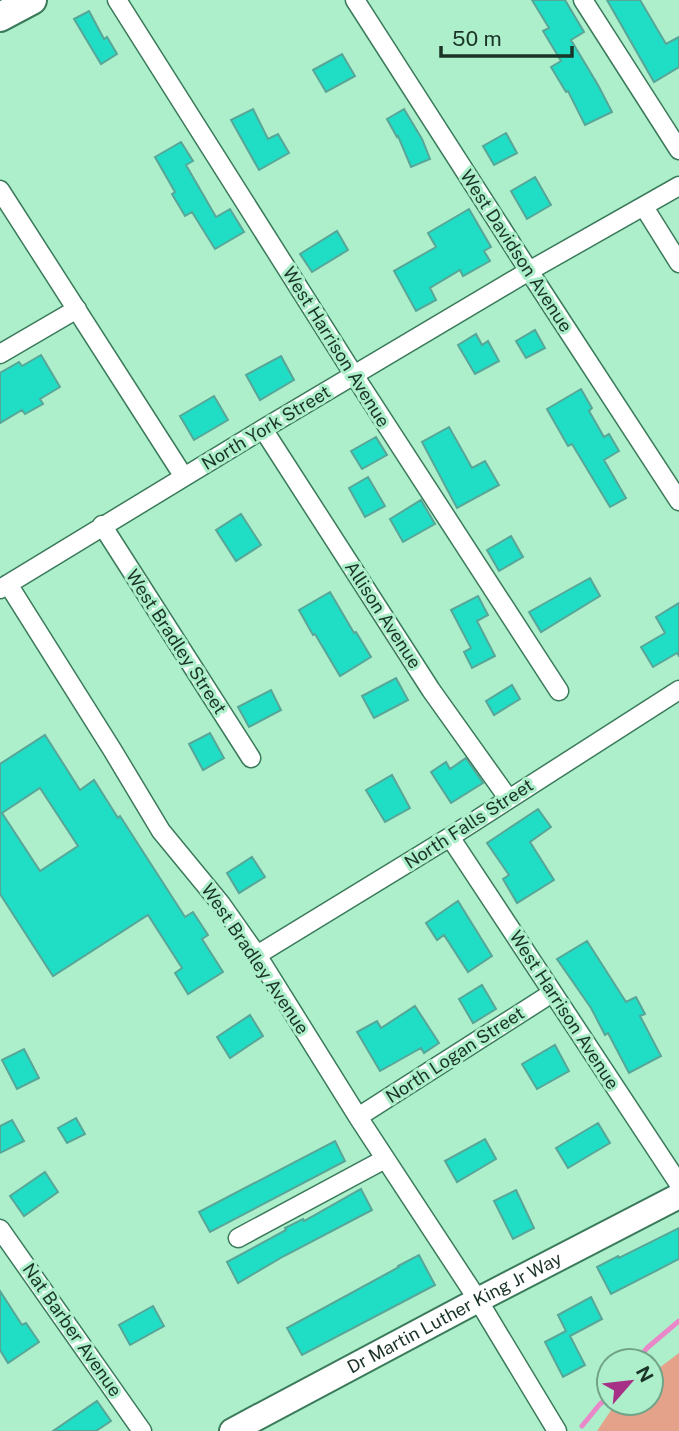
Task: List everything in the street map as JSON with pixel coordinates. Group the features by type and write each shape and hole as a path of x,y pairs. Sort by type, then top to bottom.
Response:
{"main road":[{"path":"0,18 33,0"},
{"name":"Dr Martin Luther King Jr Way","path":"232,1431 679,1196"}],"street":[{"name":"West Harrison Avenue","path":"117,0 354,376 559,691"},
{"name":"West Davidson Avenue","path":"355,0 679,501"},
{"path":"583,0 679,150"},
{"name":"North York Street","path":"4,586 529,271 679,186"},
{"path":"0,190 184,477"},
{"path":"644,207 679,262"},
{"path":"0,354 76,309"},
{"name":"Allison Avenue","path":"263,429 431,690 508,798"},
{"name":"West Bradley Street","path":"102,525 251,758"},
{"name":"West Bradley Avenue","path":"4,586 113,751 161,831 221,904 257,955 358,1117 478,1300 557,1431"},
{"name":"North Falls Street","path":"257,955 679,690"},
{"name":"West Harrison Avenue","path":"450,836 679,1184"},
{"name":"North Logan Street","path":"358,1117 552,993"},
{"path":"238,1238 385,1159"},
{"name":"Nat Barber Avenue","path":"0,1229 142,1431"}],"shaded area":[{"path":"679,1353 679,1431 597,1431 606,1417 665,1417 665,1364"}],"building":[{"path":"532,0 565,0 584,32 571,40 612,112 585,125 568,91 566,92 551,67 561,61 543,31 549,28"},
{"path":"607,0 640,0 666,44 679,37 679,67 654,82"},
{"path":"89,11 104,39 107,37 117,54 101,64 74,19"},
{"path":"342,54 355,76 326,92 313,70"},
{"path":"253,109 268,139 278,134 289,153 259,170 231,120"},
{"path":"404,109 422,139 430,159 411,167 398,136 387,119"},
{"path":"506,133 517,153 494,165 483,146"},
{"path":"181,142 193,161 186,165 216,217 230,209 244,232 215,249 192,212 185,216 155,157"},
{"path":"535,177 551,205 527,219 511,191"},
{"path":"469,209 491,247 484,251 490,261 463,276 460,270 430,288 436,300 416,311 394,271 436,247 428,233"},
{"path":"337,231 348,250 312,272 300,254"},
{"path":"535,330 545,348 526,358 516,341"},
{"path":"476,334 482,345 488,341 499,361 475,374 458,345"},
{"path":"41,355 60,387 40,399 43,404 25,414 22,410 0,423 0,373 19,362 22,366"},
{"path":"281,356 294,380 260,400 246,375"},
{"path":"581,389 592,408 589,411 604,437 609,434 619,451 604,460 626,498 610,507 572,444 568,446 547,409"},
{"path":"214,396 228,420 194,440 180,416"},
{"path":"449,427 472,468 485,461 499,485 457,508 422,442"},
{"path":"376,437 387,455 362,469 351,451"},
{"path":"368,477 385,506 365,517 349,488"},
{"path":"421,500 435,524 403,542 390,519"},
{"path":"241,514 261,545 236,561 216,530"},
{"path":"511,536 523,557 499,571 487,550"},
{"path":"590,578 600,596 541,632 529,612"},
{"path":"330,592 371,657 340,676 299,610"},
{"path":"478,596 488,615 477,621 495,656 472,668 464,652 471,648 451,610"},
{"path":"679,603 679,656 677,653 653,667 641,647 665,633 656,617"},
{"path":"396,678 408,700 374,718 362,696"},
{"path":"512,685 520,699 494,715 486,701"},
{"path":"271,690 281,710 249,727 238,707"},
{"path":"210,733 224,758 203,770 189,744"},
{"path":"45,735 80,790 94,780 185,917 193,912 208,935 202,939 223,972 188,994 175,973 182,968 148,915 53,976 0,894 0,764","holes":["40,788 78,846 40,871 2,813"]},
{"path":"466,758 483,783 451,803 431,772 446,762 450,769"},
{"path":"392,775 410,808 385,822 366,790"},
{"path":"538,809 551,827 530,842 554,880 517,903 503,879 509,875 487,843"},
{"path":"252,857 265,877 239,893 227,873"},
{"path":"458,901 492,956 468,972 444,935 437,940 426,923"},
{"path":"587,941 626,1002 636,997 645,1014 640,1016 661,1056 629,1073 608,1033 605,1035 591,1008 557,959"},
{"path":"482,985 496,1009 473,1023 459,999"},
{"path":"415,1006 439,1043 424,1053 421,1048 380,1071 357,1032 377,1021 381,1028"},
{"path":"250,1015 263,1036 230,1058 217,1037"},
{"path":"555,1045 569,1071 537,1089 522,1064"},
{"path":"24,1049 39,1078 17,1089 2,1060"},
{"path":"76,1118 85,1134 67,1143 58,1128"},
{"path":"12,1120 24,1141 0,1153 0,1126"},
{"path":"598,1123 610,1143 568,1168 556,1148"},
{"path":"485,1139 496,1159 457,1182 445,1161"},
{"path":"335,1141 345,1161 210,1232 199,1212"},
{"path":"45,1172 58,1192 24,1216 10,1196"},
{"path":"361,1189 372,1210 238,1283 227,1262 286,1230 285,1228 303,1219 304,1221"},
{"path":"516,1190 534,1228 513,1239 494,1201"},
{"path":"679,1228 679,1259 611,1294 597,1267"},
{"path":"419,1255 435,1285 302,1355 287,1328"},
{"path":"0,1291 22,1325 26,1323 39,1342 8,1363 0,1350"},
{"path":"591,1297 602,1319 570,1336 585,1365 563,1377 545,1342 566,1331 558,1315"},
{"path":"153,1306 164,1326 130,1345 119,1325"},
{"path":"97,1401 111,1421 96,1431 53,1431"}],"waterway":[{"path":"648,1347 679,1321"},
{"path":"582,1426 595,1410"}]}
